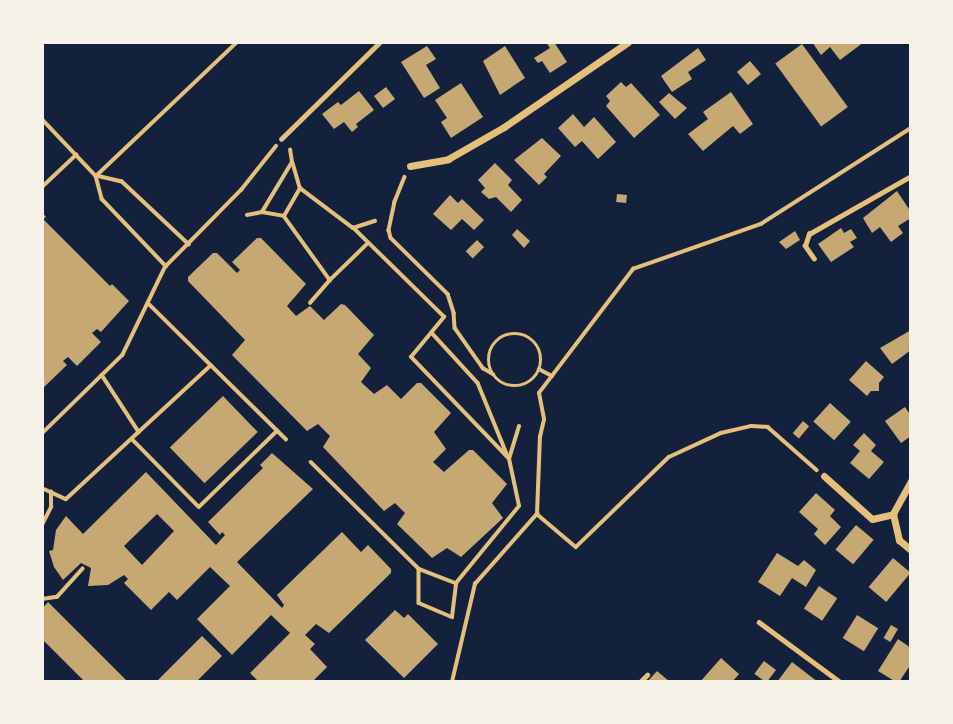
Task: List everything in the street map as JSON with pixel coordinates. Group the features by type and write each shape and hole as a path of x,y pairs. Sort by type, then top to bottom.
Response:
{"street":[{"path":"411,166 448,159 471,146 504,127 628,42"},
{"path":"824,476 872,519 893,514"},
{"path":"911,481 893,514 899,540 911,550"}],"lane":[{"path":"281,139 380,42"},
{"path":"814,259 805,246 809,234 911,176"},
{"path":"760,622 840,682"},
{"path":"640,682 648,675"}],"path":[{"path":"96,176 237,42"},
{"path":"42,119 96,176 102,199 166,266"},
{"path":"452,682 475,584 537,514 540,437 544,419 539,393 633,269 761,224 911,128"},
{"path":"42,434 123,355 166,266 241,190 281,139"},
{"path":"290,150 300,188 353,228 444,317 411,357 509,458"},
{"path":"42,187 76,155"},
{"path":"262,212 292,162"},
{"path":"411,166 395,202 389,230 391,238 448,294 454,313 454,327 483,368 505,384 522,385 539,369 540,351 521,334 503,336 491,348 489,365 493,374"},
{"path":"96,176 122,182 189,245"},
{"path":"284,216 300,188"},
{"path":"247,215 262,212 284,216 330,280"},
{"path":"353,228 375,221"},
{"path":"310,303 368,243"},
{"path":"148,303 286,439"},
{"path":"419,569 419,603 452,617 456,583 519,506 509,458 478,383 432,333"},
{"path":"42,488 66,499 211,365"},
{"path":"539,369 552,376"},
{"path":"102,375 139,432"},
{"path":"537,514 576,547 669,457 721,433 751,426 768,427 824,476"},
{"path":"509,458 519,427"},
{"path":"132,439 199,507 277,431"},
{"path":"311,462 419,569 456,583"},
{"path":"42,525 51,508 51,492"},
{"path":"42,599 57,597 82,569"}],"building":[{"path":"546,42 554,42 567,62 550,73 542,61 538,63 534,58 550,48"},
{"path":"812,42 864,42 840,60 830,47 821,55"},
{"path":"802,44 848,107 821,127 775,63"},
{"path":"427,46 436,59 426,65 440,88 424,98 401,62"},
{"path":"505,46 525,78 500,95 483,61"},
{"path":"698,48 706,60 688,72 692,79 672,92 661,76"},
{"path":"750,61 761,74 748,85 737,72"},
{"path":"621,82 626,87 631,83 660,115 634,138 606,106 610,101 606,96"},
{"path":"461,83 483,117 451,138 441,122 447,118 435,100"},
{"path":"386,87 395,99 383,108 374,96"},
{"path":"359,91 374,110 356,124 358,127 352,132 344,122 334,129 322,114 338,102 341,105"},
{"path":"731,92 753,124 740,134 733,126 703,151 688,134 708,119 703,112"},
{"path":"669,93 687,108 675,119 659,102"},
{"path":"573,114 584,127 594,117 616,142 598,159 582,141 575,147 558,128"},
{"path":"542,138 561,156 544,174 547,177 539,185 514,160"},
{"path":"495,163 512,180 508,185 522,200 511,212 496,197 489,199 481,192 485,188 478,180"},
{"path":"897,191 911,212 911,218 898,226 903,233 891,242 880,227 872,233 863,218"},
{"path":"617,194 627,195 626,203 616,202"},
{"path":"450,195 458,203 462,199 484,220 474,230 462,219 451,230 433,214"},
{"path":"42,212 46,217 43,219 110,286 112,284 129,301 101,332 97,329 92,333 101,342 77,366 68,357 63,361 67,365 42,389"},
{"path":"841,228 844,233 851,229 857,238 850,242 854,247 831,262 818,244"},
{"path":"517,229 530,241 524,248 512,235"},
{"path":"795,231 800,240 786,249 779,242"},
{"path":"257,238 261,238 306,284 287,306 296,316 310,306 324,320 341,304 374,335 358,354 371,368 361,382 374,394 387,385 401,399 417,383 421,383 451,413 434,432 446,449 433,462 444,472 469,450 473,450 507,484 492,503 503,518 461,557 447,548 432,558 397,524 405,513 395,503 384,511 323,447 330,436 318,424 307,431 232,355 245,340 188,281 188,277 213,253 217,253 237,273 240,270 232,262"},
{"path":"477,240 484,247 473,258 466,251"},
{"path":"911,330 911,350 892,364 880,348"},
{"path":"866,361 884,377 879,383 879,391 871,391 867,396 849,380"},
{"path":"223,396 258,432 205,483 170,447"},
{"path":"830,403 851,422 834,440 813,422"},
{"path":"905,407 911,416 911,436 901,443 885,421"},
{"path":"803,421 809,426 799,438 793,433"},
{"path":"864,433 876,445 871,451 884,462 869,479 850,463 860,451 853,445"},
{"path":"272,453 313,489 237,562 282,608 284,605 277,595 342,532 361,552 368,545 391,569 391,573 329,633 316,624 305,635 315,644 310,649 327,667 312,682 259,682 250,673 290,633 271,615 232,655 197,619 230,586 210,567 177,600 169,592 151,610 124,583 128,579 124,575 108,585 88,586 91,568 81,563 63,580 54,567 49,551 53,550 56,530 66,516 83,534 146,472 216,545 225,535 222,532 220,535 208,522 263,468 260,465","holes":["157,514 174,531 142,565 124,546"]},
{"path":"816,493 835,510 830,516 841,527 825,545 814,534 818,529 799,512"},
{"path":"856,525 874,540 853,564 835,550"},
{"path":"777,553 798,566 804,560 816,570 806,587 792,578 780,596 758,582"},
{"path":"893,558 911,573 886,602 869,587"},
{"path":"819,586 837,598 822,621 804,608"},
{"path":"48,602 128,682 85,682 42,639 42,609"},
{"path":"395,610 404,618 408,614 438,644 404,678 365,640"},
{"path":"857,615 878,628 864,651 843,638"},
{"path":"891,625 898,629 890,642 884,638"},
{"path":"202,636 222,656 196,682 156,682"},
{"path":"898,639 911,648 911,664 899,682 896,682 878,671"},
{"path":"721,658 739,674 732,682 700,682"},
{"path":"764,661 776,670 767,682 754,674"},
{"path":"792,662 818,682 777,682"},
{"path":"657,671 670,682 647,682"}]}
